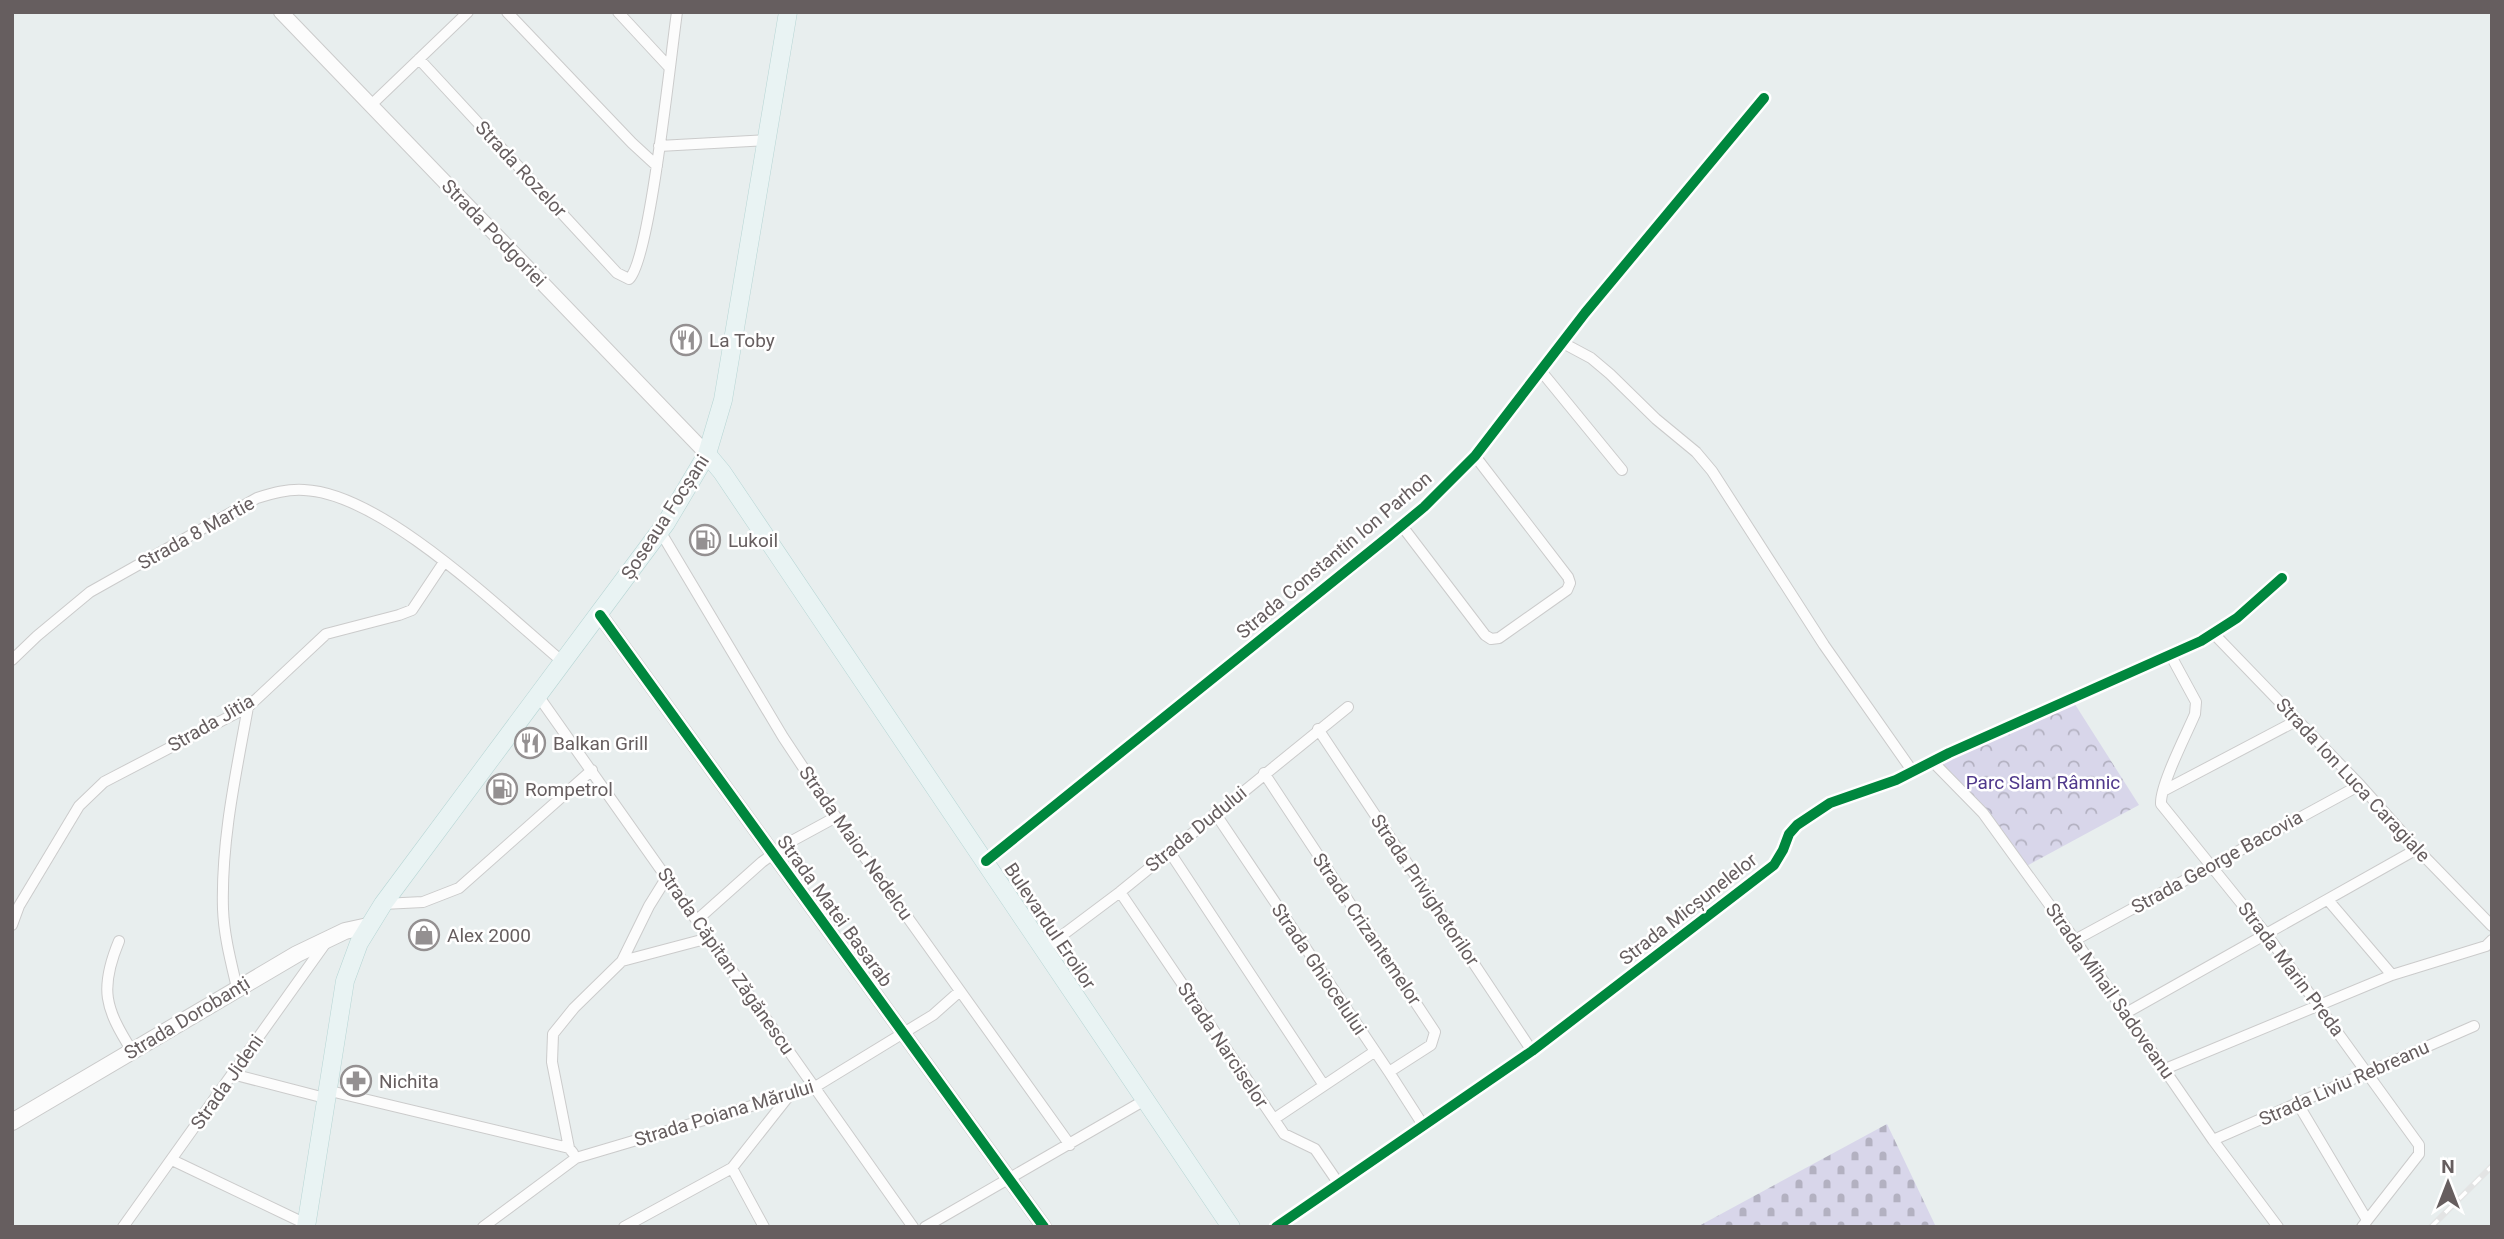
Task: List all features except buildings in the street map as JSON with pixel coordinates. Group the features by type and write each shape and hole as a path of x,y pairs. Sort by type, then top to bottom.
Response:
{"main road":[{"name":"Șoseaua Focșani","path":"306,1225 345,981 359,943 383,904 660,531 707,454 731,365 788,12"},
{"name":"Bulevardul Eroilor","path":"707,454 722,472 1231,1227"},
{"name":"Strada Dorobanți","path":"12,1122 237,988 330,937 368,926"}],"street":[{"name":"Strada Podgoriei","path":"281,12 707,454"},
{"path":"370,106 468,12"},
{"path":"507,12 657,166"},
{"path":"618,12 669,67"},
{"path":"657,166 677,12"},
{"name":"Strada Rozelor","path":"419,59 624,278 629,279 637,269 657,166"},
{"name":"Strada Constantin Ion Parhon","path":"985,861 1402,526 1444,488 1475,456 1676,202 1764,98"},
{"path":"659,146 768,140"},
{"path":"1563,343 1591,358 1610,374 1656,419 1696,452 1712,471 1824,645 1913,772"},
{"path":"1541,371 1622,470"},
{"path":"1402,526 1484,634 1491,639 1499,638 1567,590 1570,583 1567,577 1475,456"},
{"name":"Strada 8 Martie","path":"12,660 90,592 257,498 282,491 306,490 356,503 380,517 444,562 564,663"},
{"name":"Strada Maior Nedelcu","path":"660,531 783,737 836,817 1070,1145"},
{"name":"Strada Jitia","path":"12,925 19,906 79,806 104,782 248,707 327,634 412,610 444,562"},
{"name":"Strada Micșunelelor","path":"1276,1227 1532,1051 1774,865 1789,834 1797,825 1830,803 1913,772 2096,687 2172,656 2214,634 2237,618 2282,578"},
{"name":"Strada Matei Basarab","path":"600,615 1044,1227"},
{"name":"Strada Ion Luca Caragiale","path":"2214,634 2492,926"},
{"path":"2163,791 2195,714 2196,702 2172,656"},
{"name":"Strada Căpitan Zăgănescu","path":"539,697 913,1227"},
{"path":"237,988 227,943 223,899 228,827 248,707"},
{"name":"Strada Dudului","path":"1044,949 1120,892 1348,707"},
{"path":"2163,791 2296,721"},
{"name":"Strada Privighetorilor","path":"1318,729 1532,1051"},
{"name":"Strada Mihail Sadoveanu","path":"1933,762 1983,813 2075,940 2213,1140 2278,1227"},
{"path":"383,904 423,902 459,888 592,770"},
{"name":"Strada Crizantemelor","path":"1264,773 1435,1032 1431,1045 1389,1072"},
{"name":"Strada George Bacovia","path":"2075,940 2360,785"},
{"name":"Strada Marin Preda","path":"2163,791 2161,804 2267,935 2416,1139 2420,1149 2415,1160 2364,1223"},
{"name":"Strada Ghiocelului","path":"1215,813 1423,1125"},
{"path":"697,920 772,855 836,817"},
{"path":"2126,1013 2417,849"},
{"path":"1169,851 1323,1084"},
{"path":"576,1158 569,1148 552,1062 554,1034 574,1007 622,961 644,914 667,877"},
{"name":"Strada Narciselor","path":"1120,892 1284,1134 1315,1149 1339,1184"},
{"path":"2328,900 2392,975"},
{"name":"Strada Jideni","path":"123,1227 330,937"},
{"path":"622,961 709,938"},
{"path":"2165,1069 2392,975 2486,946 2492,940"},
{"path":"119,941 107,978 108,1004 132,1051"},
{"name":"Strada Poiana Mărului","path":"483,1227 576,1158 815,1087 933,1015 960,991"},
{"name":"Strada Liviu Rebreanu","path":"2213,1140 2474,1026"},
{"path":"1274,1119 1374,1052"},
{"path":"232,1074 569,1148"},
{"path":"624,1227 732,1168 788,1097"},
{"path":"925,1227 1145,1100"},
{"path":"2298,1104 2364,1223"},
{"path":"172,1160 306,1225"},
{"path":"732,1168 764,1227"}],"green space":[{"name":"Parc Slam Râmnic","path":"2071,698 2139,805 2023,868 1933,762"},
{"path":"1887,1124 1936,1227 1697,1227"}],"railway":[{"path":"2431,1227 2492,1166"}],"cycle path":[{"path":"986,861 1424,507 1475,456 1585,313 1764,98"},
{"path":"1276,1227 1532,1051 1774,865 1789,834 1797,825 1830,803 1896,780 1949,753 2201,641 2237,618 2282,578"},
{"path":"600,615 1044,1227"}],"place":[{"name":"La Toby","path":"686,340"},
{"name":"Lukoil","path":"705,540"},
{"name":"Balkan Grill","path":"530,743"},
{"name":"Rompetrol","path":"502,789"},
{"name":"Alex 2000","path":"424,935"},
{"name":"Nichita","path":"356,1081"}]}
